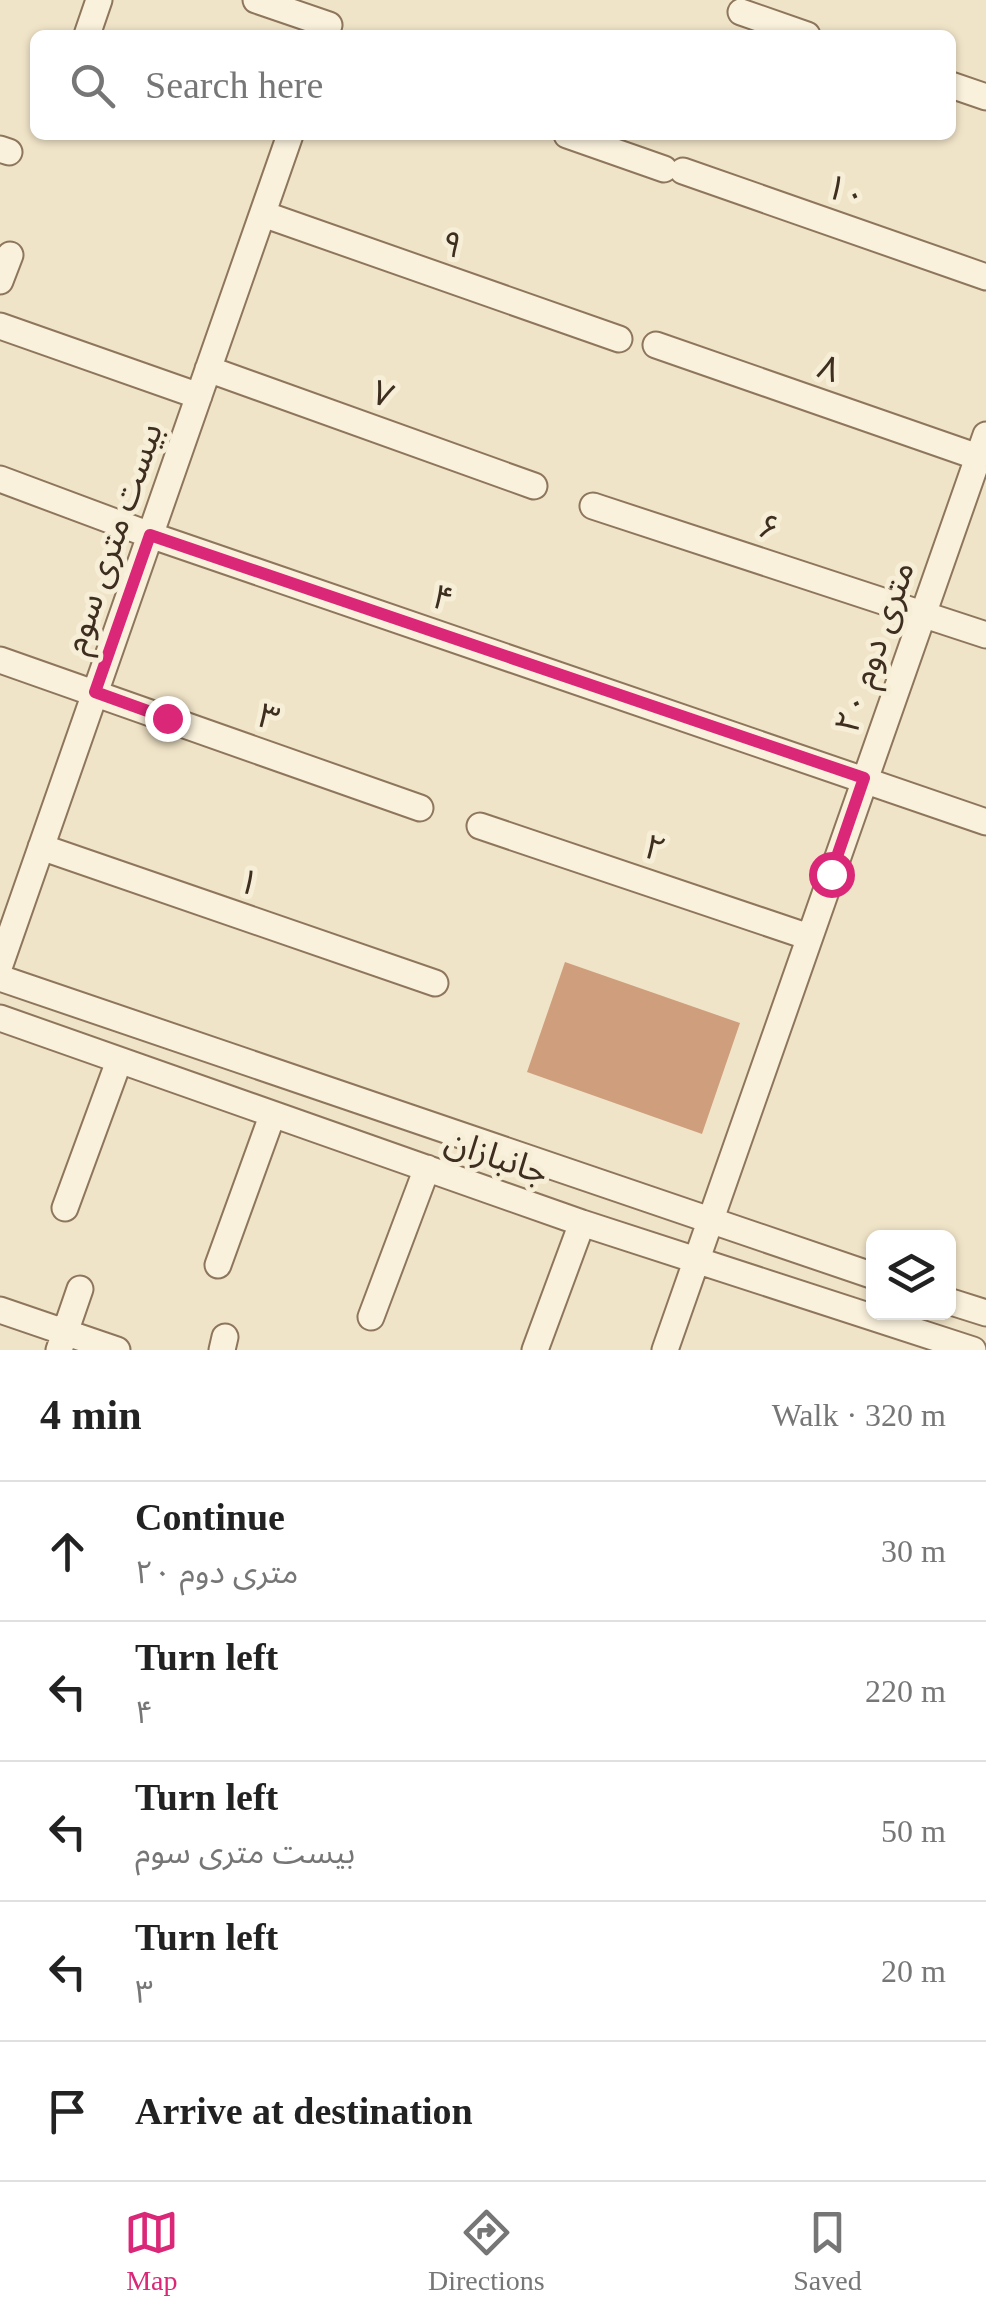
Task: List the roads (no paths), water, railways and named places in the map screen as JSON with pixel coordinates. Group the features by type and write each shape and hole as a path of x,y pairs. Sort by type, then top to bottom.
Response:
{"street":[{"path":"89,30 99,0"},
{"path":"256,0 327,30 338,0"},
{"path":"741,12 793,30"},
{"path":"956,87 986,97"},
{"name":"بیست متری سوم","path":"0,965 288,140"},
{"name":"۱۰","path":"582,140 986,277"},
{"name":"۹","path":"262,214 619,339"},
{"path":"0,281 10,255"},
{"path":"0,326 199,396"},
{"name":"۸","path":"656,345 982,446"},
{"name":"۷","path":"208,369 534,486"},
{"name":"۲۰ متری دوم","path":"664,1350 982,446"},
{"name":"۴","path":"0,480 150,535 864,778"},
{"name":"۶","path":"593,506 923,614"},
{"path":"923,614 986,635"},
{"path":"0,660 95,692"},
{"name":"۳","path":"95,692 420,808"},
{"path":"864,778 986,822"},
{"name":"۲","path":"480,826 809,937"},
{"name":"۱","path":"40,847 435,984"},
{"name":"جانبازان","path":"0,978 866,1273"},
{"name":"جانبازان","path":"0,1018 582,1223 973,1350"},
{"path":"65,1208 119,1061"},
{"path":"218,1265 272,1116"},
{"path":"371,1317 427,1168"},
{"path":"535,1350 582,1223"},
{"path":"62,1341 80,1289"},
{"path":"956,1304 986,1313"},
{"path":"0,1310 62,1341 117,1350"}]}
